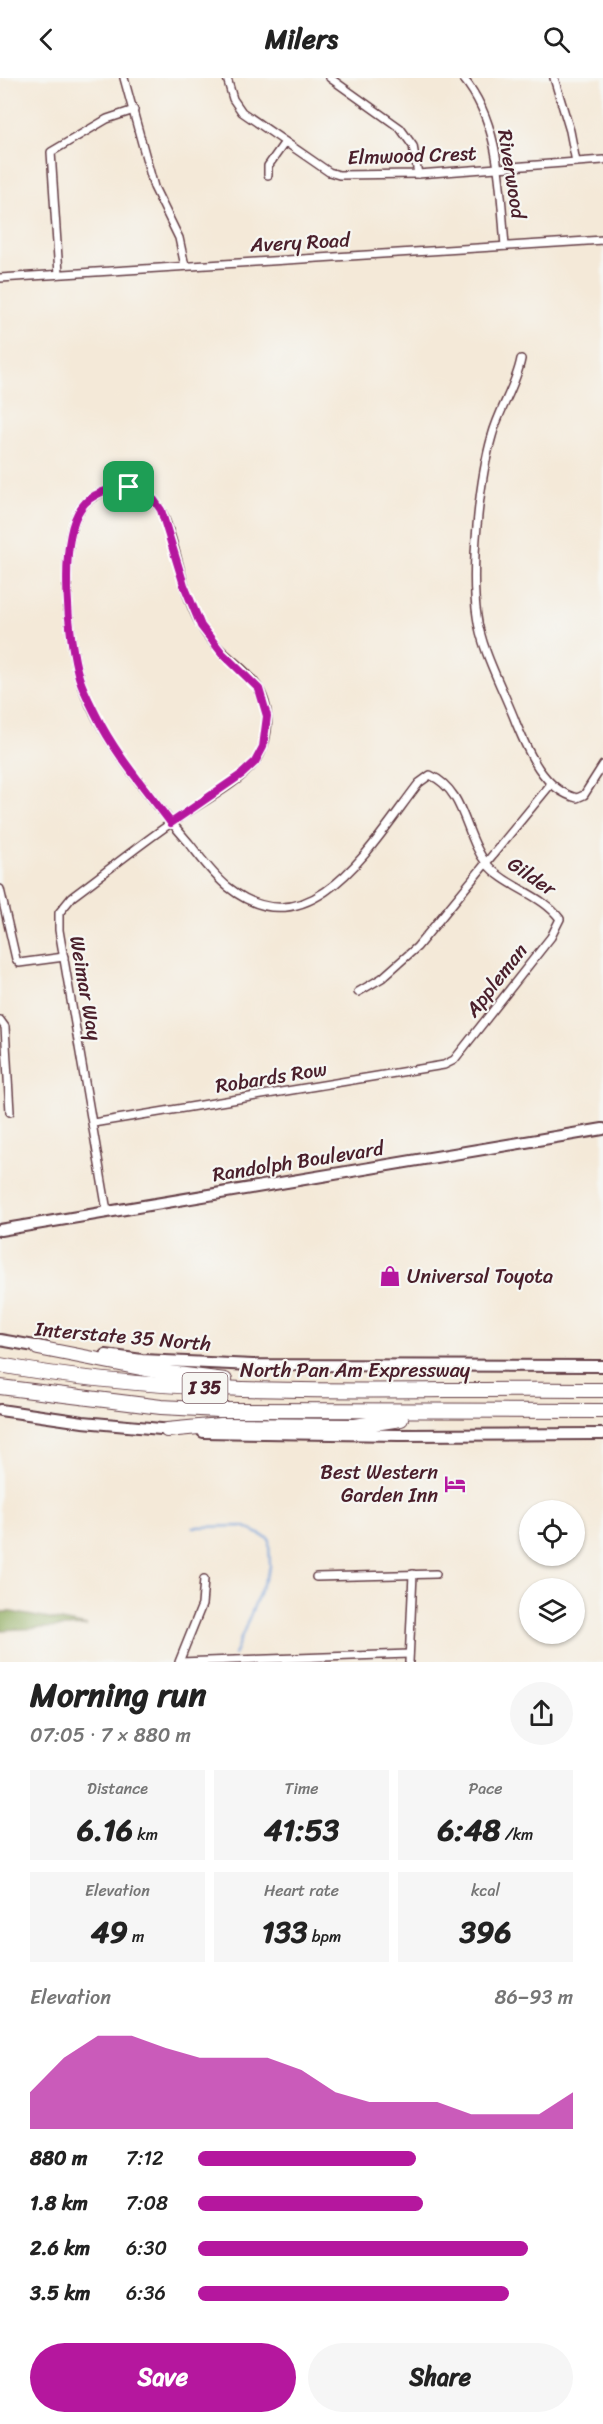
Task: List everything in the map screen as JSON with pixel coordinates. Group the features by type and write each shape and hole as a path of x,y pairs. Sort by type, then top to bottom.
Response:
{"highway":[{"path":"38,1348 211,1379 308,1382 412,1389"},
{"name":"North Pan Am Expressway","path":"0,1365 108,1381 189,1388 603,1390"},
{"path":"513,1389 603,1383"},
{"name":"North Pan Am Expressway","path":"0,1387 172,1407 280,1412 559,1411 603,1413"},
{"path":"166,1430 220,1425 355,1426 456,1411"}],"main road":[{"name":"Randolph Boulevard","path":"0,1230 603,1129"},
{"name":"Interstate 35 North","path":"0,1340 38,1348 142,1360 253,1365 603,1366"},
{"path":"0,1410 83,1422 166,1430 399,1435 603,1434"}],"street":[{"path":"124,78 154,187 179,238 185,266"},
{"name":"Elmwood Crest","path":"227,78 237,106 329,172 339,175 418,174 603,160"},
{"path":"330,78 400,128 413,146 418,174"},
{"name":"Riverwood","path":"463,78 485,115 498,168 505,246"},
{"path":"554,78 570,131 576,162"},
{"path":"59,274 51,152 107,119 134,110"},
{"path":"268,175 268,166 285,142"},
{"name":"Avery Road","path":"0,278 603,240"},
{"path":"521,359 519,372 496,422 487,455 477,540 477,617 519,730 534,759 551,784 577,798 584,795 603,765"},
{"name":"Weimar Way","path":"107,1211 58,920 62,907 255,762 265,736 267,716 265,701 251,679 222,653 201,626 181,576 166,520 154,500 129,487 108,489 81,508 75,520 67,551 68,607 79,677 96,717 113,744 171,823"},
{"path":"171,823 212,871 234,892 271,907 298,907 325,894 345,877 419,783 430,775 450,789 485,861"},
{"path":"358,992 382,978 417,947 485,861 551,784"},
{"name":"Gilder","path":"485,861 552,909 560,919"},
{"path":"0,889 2,906 19,963 64,957"},
{"name":"Appleman","path":"454,1060 555,933 560,919"},
{"path":"0,1020 5,1028 4,1069 10,1112"},
{"name":"Robards Row","path":"93,1123 444,1065 454,1060"},
{"path":"204,1579 202,1605 179,1662 409,1658 413,1574"},
{"path":"316,1576 436,1574"}],"green space":[{"path":"0,1612 11,1612 87,1626 0,1630"}],"waterway":[{"path":"193,1527 243,1526 269,1539 270,1567 234,1655"}],"place":[{"name":"Universal Toyota","path":"390,1276"},
{"name":"Best Western Garden Inn","path":"455,1484"}],"route":[{"path":"129,487 136,488 154,500 161,510 166,520 184,585 201,626 222,653 239,667 259,689 265,701 267,716 263,747 255,762 242,774 171,823 96,717 79,677 72,646 68,607 67,551 75,520 81,508 98,494 108,489 129,487"}]}
